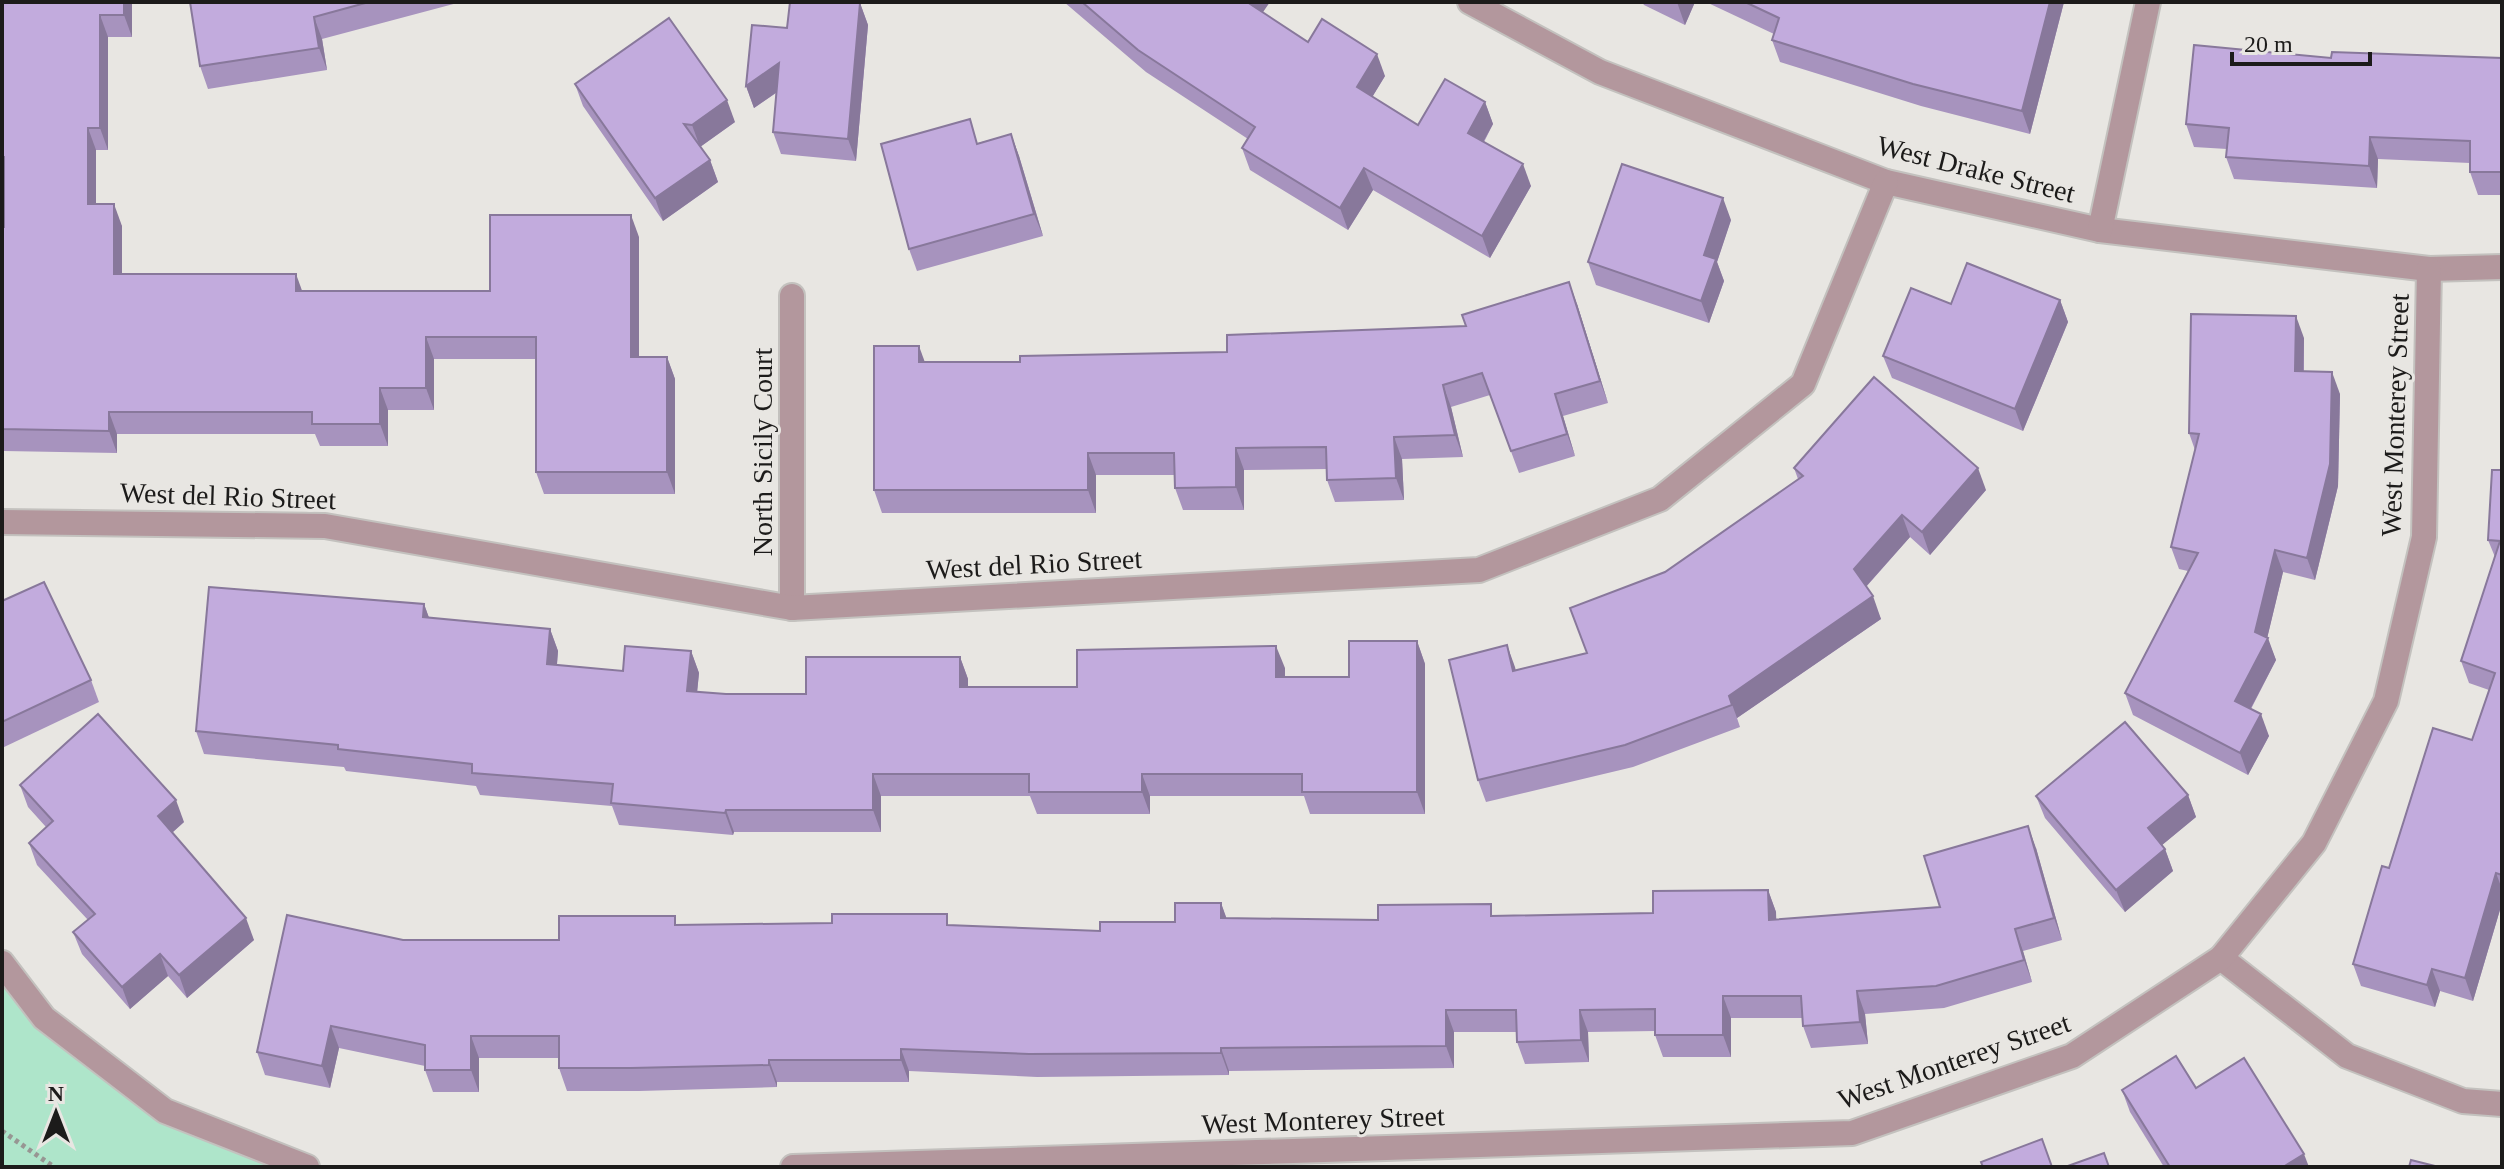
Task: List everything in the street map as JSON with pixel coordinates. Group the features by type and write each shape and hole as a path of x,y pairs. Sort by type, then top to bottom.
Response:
{"street":[{"name":"West Drake Street","path":"1470,2 1600,72 1886,182 2100,230 2429,269 2502,267"},
{"path":"2100,230 2148,2"},
{"name":"West del Rio Street","path":"2,522 325,526 792,608 1479,570 1660,499 1803,384 1886,182"},
{"name":"West Monterey Street","path":"793,1167 1852,1133 2072,1056 2221,958 2314,843 2386,701 2424,537 2429,269"},
{"name":"North Sicily Court","path":"792,296 792,608"},
{"path":"2221,958 2347,1056 2463,1101 2502,1104"},
{"path":"2,963 44,1018 165,1111 307,1167"}],"path":[{"path":"2,1131 54,1167"}],"green space":[{"path":"2,963 44,1018 165,1111 306,1167 2,1167"}],"building":[{"path":"2,2 124,2 124,15 100,15 100,128 88,128 88,204 114,204 114,274 296,274 296,291 490,291 490,215 631,215 631,357 667,357 667,472 536,472 536,337 426,337 426,388 380,388 380,424 312,424 312,412 109,412 109,431 2,429"},
{"path":"190,2 369,2 314,17 319,48 200,66"},
{"path":"790,2 860,3 848,139 773,132 779,63 746,86 752,25 787,28"},
{"path":"1082,2 1247,2 1308,42 1322,19 1377,54 1357,87 1418,125 1445,79 1485,102 1468,133 1523,164 1482,236 1364,168 1340,208 1242,148 1255,127 1138,50"},
{"path":"1745,2 2050,2 2022,111 1913,84 1772,40 1779,18"},
{"path":"669,18 727,100 692,125 684,124 710,160 655,198 575,84"},
{"path":"2194,45 2331,58 2332,52 2502,58 2502,172 2470,172 2470,141 2370,137 2369,166 2226,157 2229,128 2186,124"},
{"path":"970,119 977,144 1011,134 1034,214 909,249 881,144"},
{"path":"1622,164 1723,198 1704,255 1716,259 1701,301 1588,262"},
{"path":"1967,263 2060,300 2015,409 1883,356 1911,288 1951,304"},
{"path":"1569,282 1600,381 1555,394 1567,434 1511,451 1482,373 1443,385 1455,435 1394,437 1396,478 1327,480 1326,447 1236,448 1236,487 1175,488 1174,453 1088,453 1088,490 874,490 874,346 919,346 919,362 1020,362 1020,356 1227,352 1227,335 1466,326 1462,315"},
{"path":"2191,314 2296,316 2295,371 2332,372 2330,464 2307,558 2275,550 2255,632 2268,638 2235,701 2261,714 2240,753 2125,693 2198,553 2171,547 2199,434 2189,433"},
{"path":"1874,377 1978,468 1922,532 1902,515 1854,569 1873,596 1729,696 1732,705 1625,745 1478,780 1449,660 1507,645 1513,671 1587,653 1570,608 1665,572 1803,476 1794,468"},
{"path":"2492,470 2502,470 2502,875 2496,873 2465,978 2432,969 2427,985 2353,964 2382,866 2389,868 2433,728 2472,740 2495,673 2461,661 2500,541 2488,540"},
{"path":"44,582 91,680 2,722 2,601"},
{"path":"209,587 424,604 423,617 550,629 547,664 623,671 625,646 691,651 687,691 726,694 806,694 806,657 960,657 960,687 1077,687 1077,650 1276,646 1276,677 1349,677 1349,641 1417,641 1417,792 1302,792 1302,774 1142,774 1142,792 1029,792 1029,774 873,774 873,810 726,810 725,813 611,803 613,784 472,773 472,764 338,749 338,745 196,731"},
{"path":"98,714 176,800 158,816 246,918 179,975 160,954 122,987 73,932 95,914 29,843 53,821 20,785"},
{"path":"2125,722 2188,795 2148,828 2165,849 2116,890 2036,796"},
{"path":"2028,826 2054,918 2015,929 2024,960 1936,986 1857,991 1860,1022 1803,1026 1801,996 1723,996 1723,1035 1655,1035 1655,1009 1580,1010 1581,1040 1517,1042 1516,1010 1446,1010 1446,1046 1221,1048 1221,1053 1029,1054 901,1049 901,1060 769,1060 769,1065 559,1068 559,1036 471,1036 471,1070 425,1070 425,1045 331,1026 322,1066 257,1052 287,915 403,940 559,940 559,916 675,916 675,925 832,923 832,914 947,914 947,925 1100,931 1100,922 1175,922 1175,903 1221,903 1221,918 1378,920 1378,905 1491,904 1491,916 1653,913 1653,891 1768,890 1769,920 1940,907 1924,856"},
{"path":"2176,1056 2196,1088 2244,1058 2304,1154 2283,1167 2170,1167 2122,1090"},
{"path":"2042,1139 2052,1167 1983,1167 1981,1162"},
{"path":"2104,1153 2109,1167 2065,1167"},
{"path":"2411,1160 2439,1167 2409,1167"}]}
